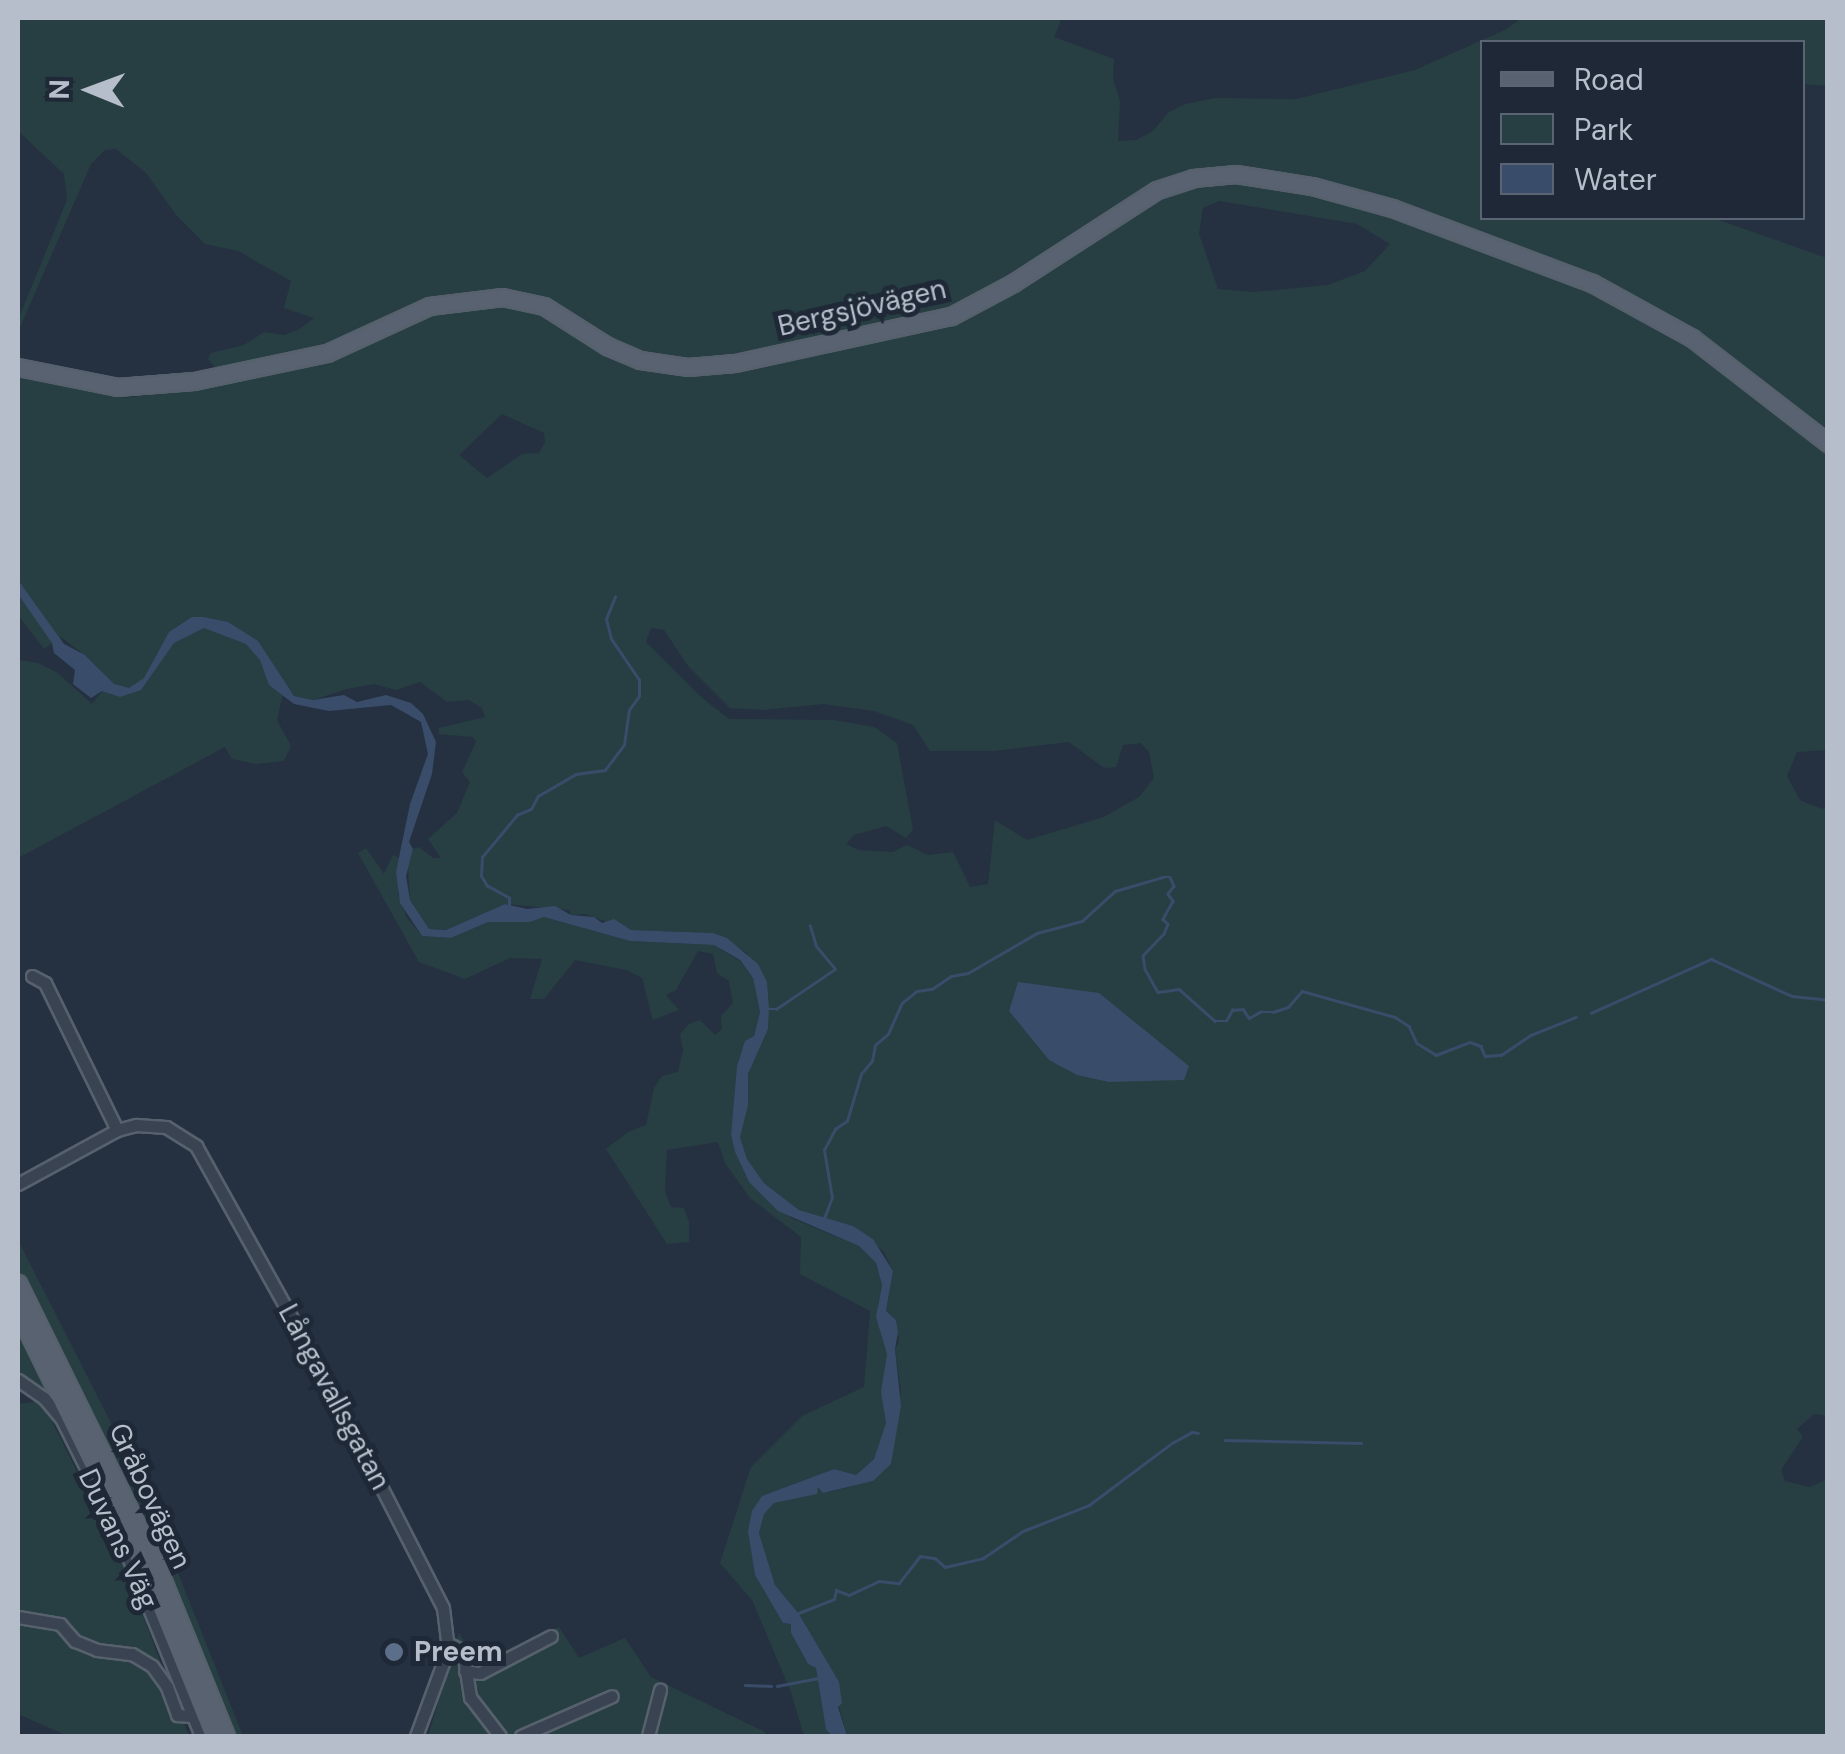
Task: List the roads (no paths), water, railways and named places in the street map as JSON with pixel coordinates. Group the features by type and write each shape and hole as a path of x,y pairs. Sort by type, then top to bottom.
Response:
{"main road":[{"name":"Bergsjövägen","path":"18,367 117,386 194,381 327,353 429,306 502,297 544,306 634,358 675,366 735,363 950,316 1005,288 1158,190 1199,177 1243,174 1312,186 1392,208 1608,290 1692,338 1828,443"},
{"name":"Gråbovägen","path":"18,1283 155,1561 226,1736"},
{"name":"Gråbovägen","path":"18,1312 151,1583 213,1736"}],"street":[{"path":"32,976 45,983 118,1130"},
{"name":"Långavallsgatan","path":"18,1184 118,1130 151,1124 166,1127 196,1146 443,1608 447,1644 434,1695 416,1736"},
{"name":"Duvans Väg","path":"18,1380 50,1404 68,1432 142,1584 201,1736"},
{"name":"Duvans Väg","path":"18,1617 60,1624 75,1640 97,1650 132,1654 152,1666 167,1687 177,1715 192,1716"},
{"path":"465,1671 480,1673 550,1636"},
{"path":"447,1644 463,1651 478,1714 500,1736"},
{"path":"648,1736 660,1690"},
{"path":"522,1736 612,1696"}],"water":[{"path":"18,580 64,644 85,655 114,684 129,688 144,678 169,632 192,617 203,617 228,622 258,641 294,696 313,700 344,695 357,702 386,695 411,703 423,714 436,742 432,774 409,842 413,849 406,876 410,900 429,929 446,930 505,904 527,909 555,906 571,915 594,917 602,923 614,919 631,930 713,933 727,938 758,964 767,982 768,1029 748,1074 748,1105 740,1137 747,1159 764,1183 799,1210 853,1226 873,1239 893,1271 886,1311 896,1320 898,1332 895,1349 901,1406 891,1464 873,1481 823,1493 818,1487 817,1494 774,1503 764,1514 759,1533 775,1585 799,1614 839,1682 842,1703 838,1707 847,1736 833,1736 826,1730 816,1668 808,1664 791,1633 791,1624 783,1623 755,1575 748,1531 752,1511 762,1496 834,1469 856,1475 874,1459 886,1423 881,1392 887,1354 876,1317 882,1285 876,1263 859,1246 778,1211 749,1182 735,1152 731,1135 737,1066 745,1041 754,1036 760,1012 753,978 740,960 714,945 630,941 544,917 530,922 488,922 451,938 422,936 400,903 396,872 410,804 428,754 421,722 391,705 329,711 294,704 269,685 260,660 246,644 204,628 174,643 141,690 120,697 102,691 91,698 73,684 75,670 54,653 52,643 18,594"},
{"path":"1018,982 1099,993 1189,1066 1184,1080 1109,1082 1077,1075 1049,1060 1009,1011"}],"waterway":[{"path":"509,906 509,898 487,886 481,876 482,857 517,815 531,809 538,796 576,774 605,770 624,745 629,710 639,696 639,680 611,639 606,619 615,597"},
{"path":"823,1221 832,1198 824,1150 835,1129 847,1121 861,1074 872,1061 875,1045 888,1034 902,1003 917,991 932,989 951,976 968,973 1037,933 1082,921 1115,891 1163,877 1170,877 1174,886 1168,894 1173,901 1163,919 1168,924 1164,934 1143,956 1145,969 1158,992 1179,989 1215,1021 1226,1021 1232,1010 1243,1009 1249,1018 1288,1007 1302,991 1395,1017 1409,1026 1417,1043 1436,1055 1470,1042 1481,1046 1485,1056 1501,1055 1531,1035 1576,1017"},
{"path":"766,1009 776,1009 835,969 816,946 810,926"},
{"path":"1591,1013 1711,959 1792,996 1828,1000"},
{"path":"796,1614 834,1599 836,1590 849,1595 879,1581 899,1583 920,1556 935,1558 945,1567 983,1558 1023,1531 1089,1505 1172,1443 1192,1432 1198,1433"},
{"path":"1225,1440 1361,1443"},
{"path":"777,1686 819,1678"},
{"path":"745,1685 771,1686"}],"place":[{"name":"Preem","path":"394,1652"}]}
